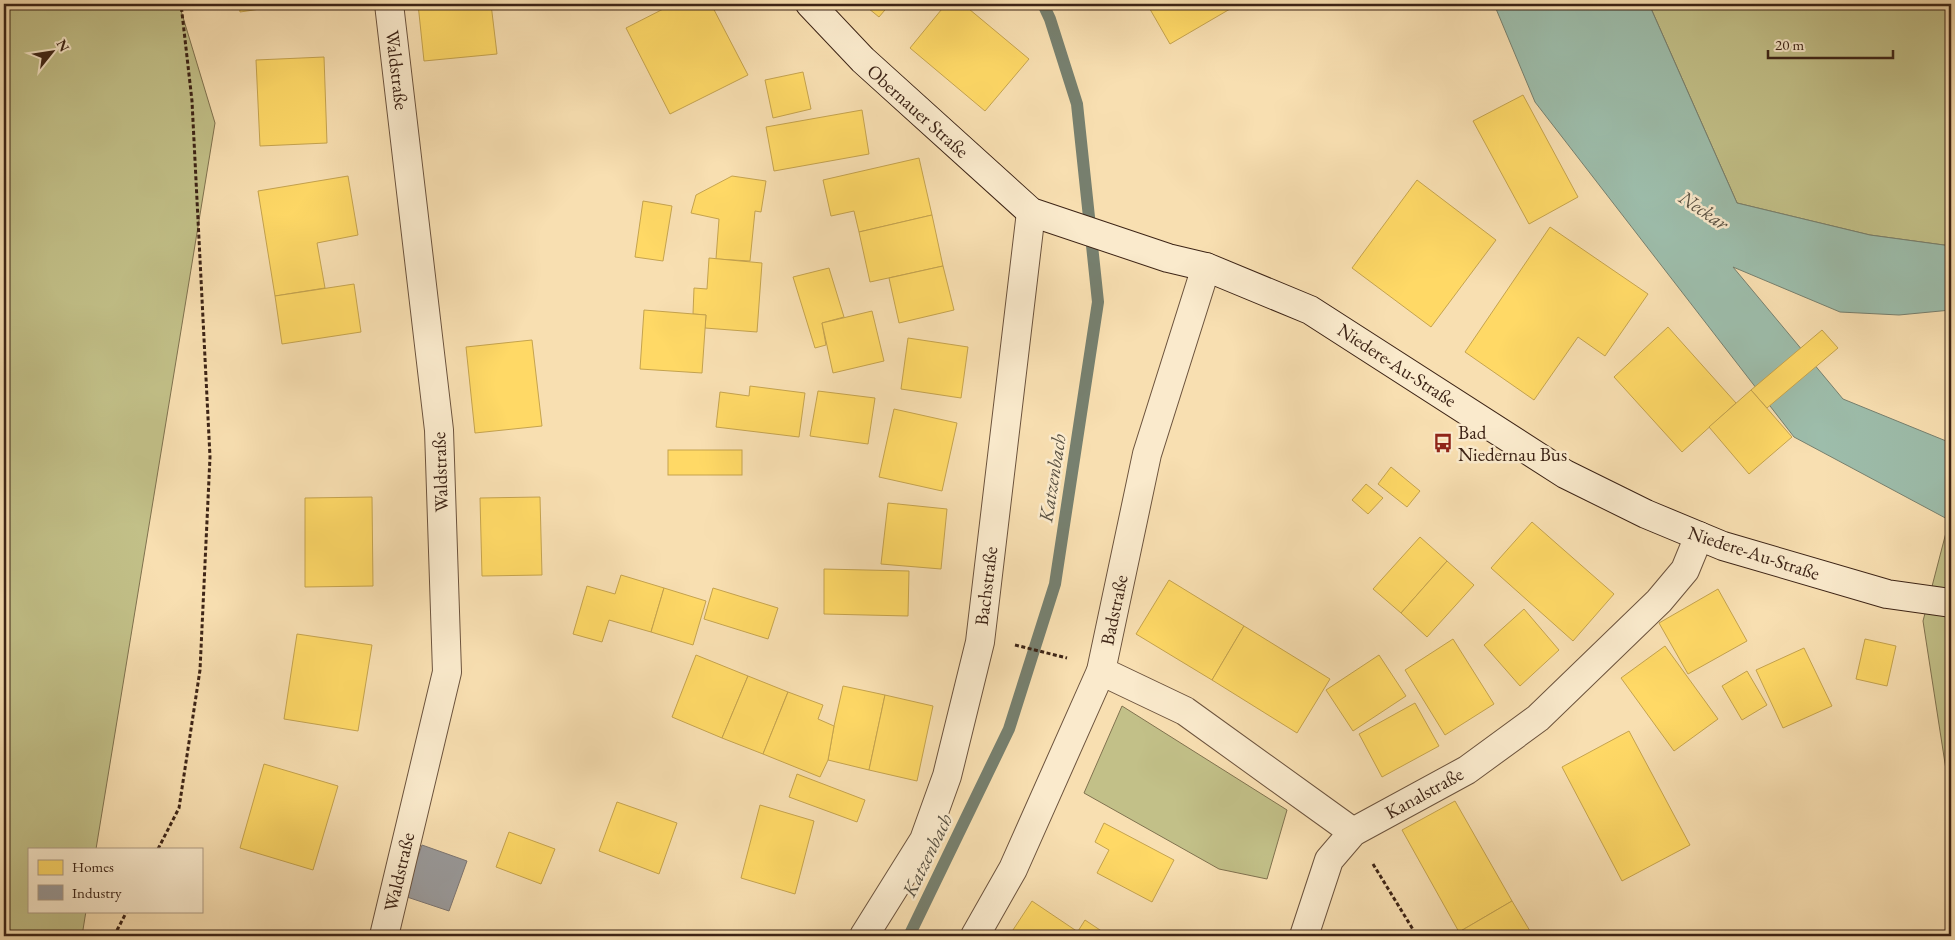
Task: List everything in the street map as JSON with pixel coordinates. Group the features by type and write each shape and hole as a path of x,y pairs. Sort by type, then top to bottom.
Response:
{"street":[{"name":"Waldstraße","path":"384,936 447,672 439,430 389,4"},
{"name":"Obernauer Straße","path":"810,4 863,60 1031,212"},
{"name":"Niedere-Au-Straße","path":"1031,212 1168,258 1206,267 1310,310 1565,474 1646,514 1723,546 1886,594 1951,603"},
{"name":"Bachstraße","path":"864,936 924,840 947,776 980,642 1031,212"},
{"name":"Badstraße","path":"975,936 1013,869 1101,671 1147,454 1206,267"},
{"name":"Kanalstraße","path":"1353,832 1467,770 1538,718 1659,601 1685,570 1698,536"},
{"path":"1101,671 1185,711 1353,832 1329,860 1304,936"}],"path":[{"path":"159,848 179,808 200,670 210,457 192,102 181,4"},
{"path":"1014,645 1075,660"},
{"path":"1353,832 1417,936"},
{"path":"114,936 126,912"}],"shaded area":[{"path":"4,4 179,4 215,123 96,848 28,848 28,912 86,912 82,936 4,936"},
{"path":"1649,4 1951,4 1951,246 1870,235 1737,203"},
{"path":"1949,521 1951,521 1951,802 1923,621"},
{"path":"1122,706 1287,810 1267,879 1219,869 1084,793"}],"water":[{"name":"Neckar","path":"1494,4 1649,4 1737,203 1870,235 1951,246 1951,310 1899,315 1840,312 1733,267 1843,399 1951,443 1951,521 1794,437 1535,102"}],"building: Homes":[{"path":"239,4 294,4 240,12"},
{"path":"418,4 491,4 497,54 424,61"},
{"path":"673,4 711,4 748,75 670,114 626,28"},
{"path":"863,4 890,4 879,17"},
{"path":"946,4 963,4 1029,59 985,111 910,48"},
{"path":"1147,4 1227,4 1230,9 1170,44"},
{"path":"324,57 327,143 260,146 256,60"},
{"path":"803,72 811,109 773,118 765,80"},
{"path":"1523,95 1578,197 1529,224 1473,121"},
{"path":"862,110 869,154 774,171 766,127"},
{"path":"919,158 932,215 859,232 854,211 831,216 823,180"},
{"path":"348,176 358,235 317,243 325,288 275,296 258,191"},
{"path":"732,176 766,181 761,212 755,211 750,261 716,259 719,219 691,213 696,195"},
{"path":"1417,180 1496,240 1431,327 1352,268"},
{"path":"643,201 672,206 663,261 635,257"},
{"path":"932,215 943,266 870,282 859,232"},
{"path":"1550,227 1648,294 1605,356 1578,337 1534,400 1465,352"},
{"path":"709,258 762,263 757,332 705,328 706,315 693,314 694,288 707,289"},
{"path":"943,266 954,310 899,323 889,278"},
{"path":"829,268 844,317 822,323 826,345 815,348 793,277"},
{"path":"354,284 361,332 282,344 275,296"},
{"path":"644,310 706,315 702,373 640,369"},
{"path":"872,311 884,361 833,373 822,323"},
{"path":"1668,327 1736,403 1682,452 1614,377"},
{"path":"1822,330 1838,348 1767,408 1751,390"},
{"path":"908,338 968,347 961,398 901,389"},
{"path":"532,340 542,426 475,433 466,347"},
{"path":"750,386 805,393 799,437 716,427 720,392 749,396"},
{"path":"1751,390 1792,437 1749,474 1709,427"},
{"path":"818,391 875,398 868,444 810,436"},
{"path":"894,409 957,423 942,491 879,477"},
{"path":"668,450 742,450 742,475 668,475"},
{"path":"1391,467 1420,491 1407,507 1378,484"},
{"path":"1366,484 1383,498 1368,514 1352,500"},
{"path":"372,497 373,586 305,587 305,498"},
{"path":"540,497 542,575 482,576 480,498"},
{"path":"888,503 947,509 941,569 881,564"},
{"path":"1532,522 1614,594 1573,641 1491,568"},
{"path":"1420,537 1447,561 1401,613 1373,589"},
{"path":"1447,561 1474,585 1427,637 1401,613"},
{"path":"824,569 909,571 908,616 824,614"},
{"path":"621,575 664,588 651,632 609,620 602,642 573,634 587,586 615,594"},
{"path":"1169,580 1244,626 1212,680 1136,634"},
{"path":"664,588 706,601 693,645 651,632"},
{"path":"713,588 778,608 768,639 704,619"},
{"path":"1718,589 1747,641 1688,674 1659,623"},
{"path":"1524,609 1559,650 1520,686 1484,645"},
{"path":"1244,626 1330,679 1297,733 1212,680"},
{"path":"297,634 372,645 358,731 284,719"},
{"path":"1453,639 1494,704 1445,735 1405,670"},
{"path":"1865,639 1896,646 1887,686 1856,679"},
{"path":"1665,646 1718,719 1674,751 1621,678"},
{"path":"1804,648 1832,706 1783,728 1756,670"},
{"path":"696,655 748,676 722,738 672,717"},
{"path":"1379,655 1406,696 1353,731 1326,690"},
{"path":"1747,671 1767,705 1742,720 1722,686"},
{"path":"748,676 788,692 763,754 722,738"},
{"path":"843,686 885,695 869,770 828,760"},
{"path":"788,692 823,705 818,719 834,726 828,760 820,777 763,754"},
{"path":"885,695 933,706 917,781 869,770"},
{"path":"1415,703 1439,746 1382,777 1359,734"},
{"path":"1629,731 1690,845 1622,881 1562,767"},
{"path":"264,764 338,786 313,870 240,848"},
{"path":"797,774 865,800 857,822 789,797"},
{"path":"1455,801 1512,901 1459,932 1402,830"},
{"path":"617,802 677,823 659,874 599,851"},
{"path":"760,805 814,821 795,894 741,878"},
{"path":"1104,823 1174,860 1152,902 1097,873 1109,850 1095,842"},
{"path":"509,832 555,849 541,884 496,867"},
{"path":"1032,901 1078,932 1075,936 1009,936"},
{"path":"1512,901 1533,936 1452,936 1459,932"},
{"path":"1085,920 1109,936 1075,936"}],"building: Industry":[{"path":"422,845 467,861 449,911 404,896"}],"waterway":[{"name":"Katzenbach","path":"909,936 1009,729 1055,584 1098,302 1077,104 1050,19 1043,4"}],"place":[{"name":"Bad Niedernau Bus","path":"1443,443"}]}
